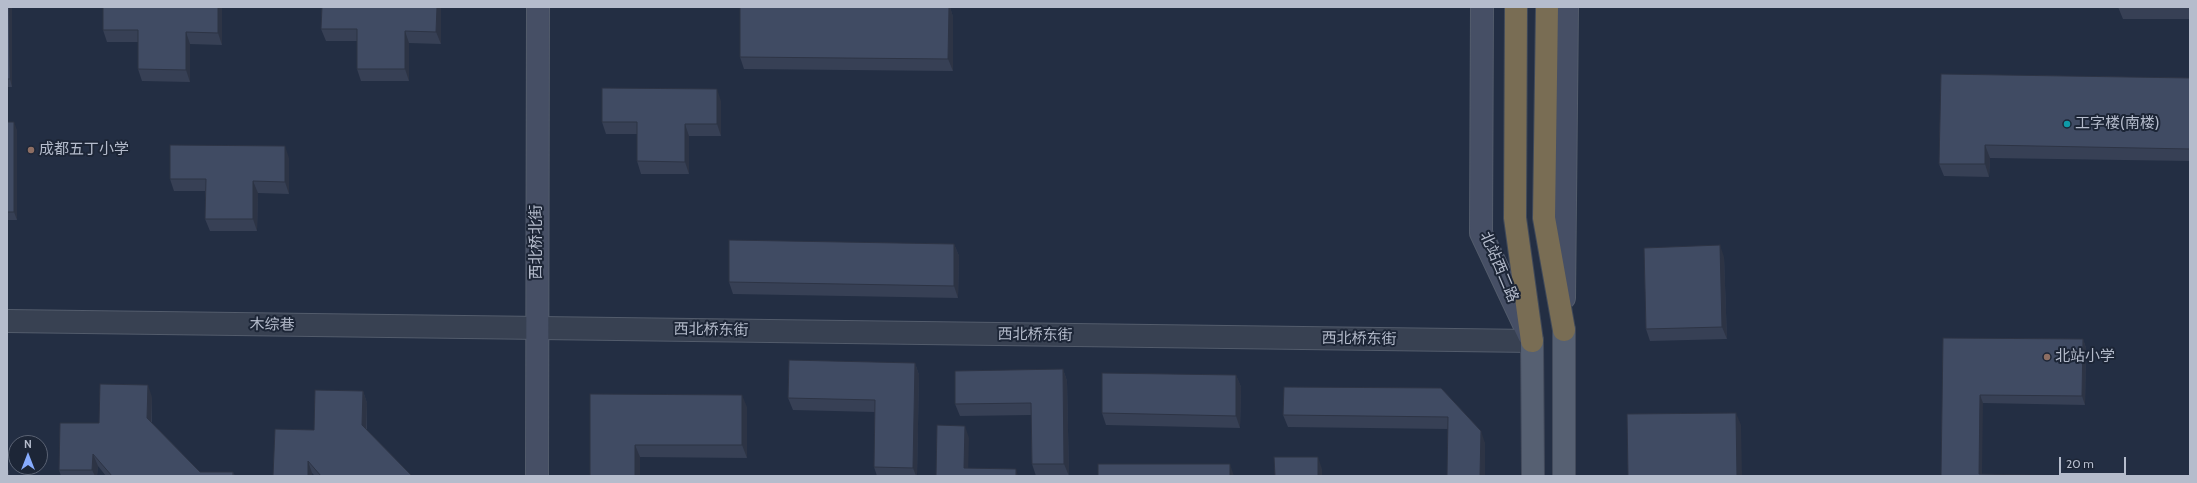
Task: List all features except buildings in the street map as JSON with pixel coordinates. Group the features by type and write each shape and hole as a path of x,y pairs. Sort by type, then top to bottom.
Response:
{"highway":[{"path":"1516,7 1515,218 1532,341"},
{"path":"1547,7 1544,218 1564,330"}],"main road":[{"path":"1564,330 1564,476"},
{"name":"北站西二路","path":"1532,341 1533,476"}],"street":[{"name":"西北桥北街","path":"536,476 538,7"},
{"name":"北站西二路","path":"1482,7 1481,233 1532,341"},
{"path":"1564,330 1567,7"},
{"name":"木综巷","path":"7,321 537,328"},
{"name":"西北桥东街","path":"537,328 1532,341"}],"place":[{"name":"工字楼(南楼)","path":"2067,124"},
{"name":"成都五丁小学","path":"31,150"},
{"name":"北站小学","path":"2047,357"}]}
